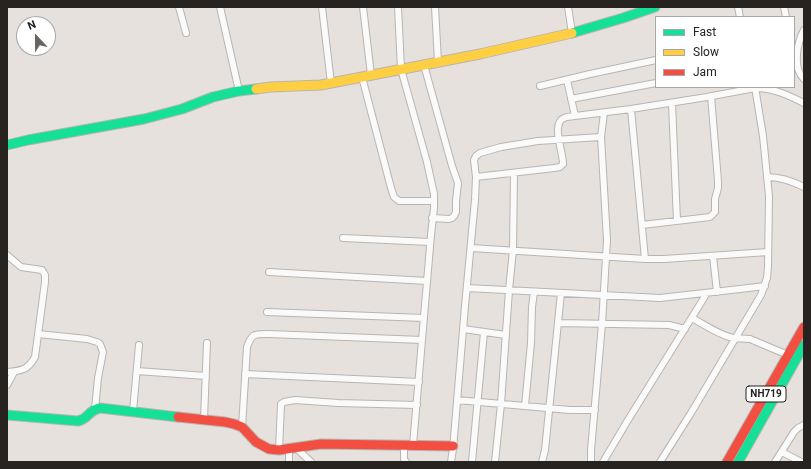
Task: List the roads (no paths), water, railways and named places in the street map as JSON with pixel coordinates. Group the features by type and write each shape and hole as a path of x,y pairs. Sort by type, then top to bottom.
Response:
{"main road":[{"path":"7,145 144,119 182,109 213,97 239,90 321,85 480,54 572,33 624,18 654,7"},
{"name":"NH719","path":"727,462 804,327"},
{"name":"NH719","path":"738,462 804,345"},
{"path":"7,415 74,421 86,418 91,410 95,408 133,411 234,424 242,426 256,442 269,450 337,443 454,446"}],"street":[{"path":"178,7 186,33"},
{"path":"220,7 239,90"},
{"path":"322,7 331,83"},
{"path":"363,7 371,75"},
{"path":"398,7 401,69 430,175 434,201 414,445"},
{"path":"435,7 438,62"},
{"path":"568,7 572,33"},
{"path":"804,30 799,44 797,61 800,75 804,79"},
{"path":"540,86 655,60"},
{"path":"424,65 458,183 456,212 454,216 448,219 432,218"},
{"path":"362,77 394,197 399,201 434,201"},
{"path":"567,80 575,116"},
{"path":"571,99 655,83"},
{"path":"660,462 691,413 765,286 767,278 769,202 763,136 755,88"},
{"path":"476,177 560,167 563,164 563,157 558,131 561,120 566,117 672,103 755,88 763,88 780,92 804,104"},
{"path":"642,225 710,217 715,212 715,199 718,181 711,96"},
{"path":"672,103 677,221"},
{"path":"631,109 645,259"},
{"path":"591,462 602,324 607,232 602,172 601,137 604,113"},
{"path":"451,462 454,446 463,330 476,200 474,160 480,153 516,144 601,137"},
{"path":"495,462 513,250 514,172"},
{"path":"767,176 786,179 804,187"},
{"path":"342,238 430,242"},
{"path":"471,248 645,259 768,252"},
{"path":"7,255 21,267 42,270 45,275 35,357 28,367 14,372 7,372"},
{"path":"712,256 717,292"},
{"path":"269,272 427,281"},
{"path":"467,288 660,298 765,286"},
{"path":"525,406 532,343 532,307 534,292"},
{"path":"542,462 545,450 561,293"},
{"path":"603,462 707,293"},
{"path":"267,312 424,318"},
{"path":"692,318 718,332 734,338 750,339 788,355"},
{"path":"558,323 668,325 685,329"},
{"path":"463,330 506,335"},
{"path":"472,462 484,332"},
{"path":"38,334 87,339 100,344 102,352 95,408"},
{"path":"242,426 247,347 251,337 256,334 422,340"},
{"path":"204,420 207,343"},
{"path":"133,411 139,345"},
{"path":"137,371 206,376"},
{"path":"7,385 14,372"},
{"path":"245,374 419,382"},
{"path":"279,450 281,404 284,402 295,400 338,403 417,405"},
{"path":"457,400 570,410 594,410"},
{"path":"775,462 794,432 804,425"},
{"path":"404,445 404,459 406,462"},
{"path":"289,462 292,448 311,462"},
{"path":"782,452 801,462"}]}
